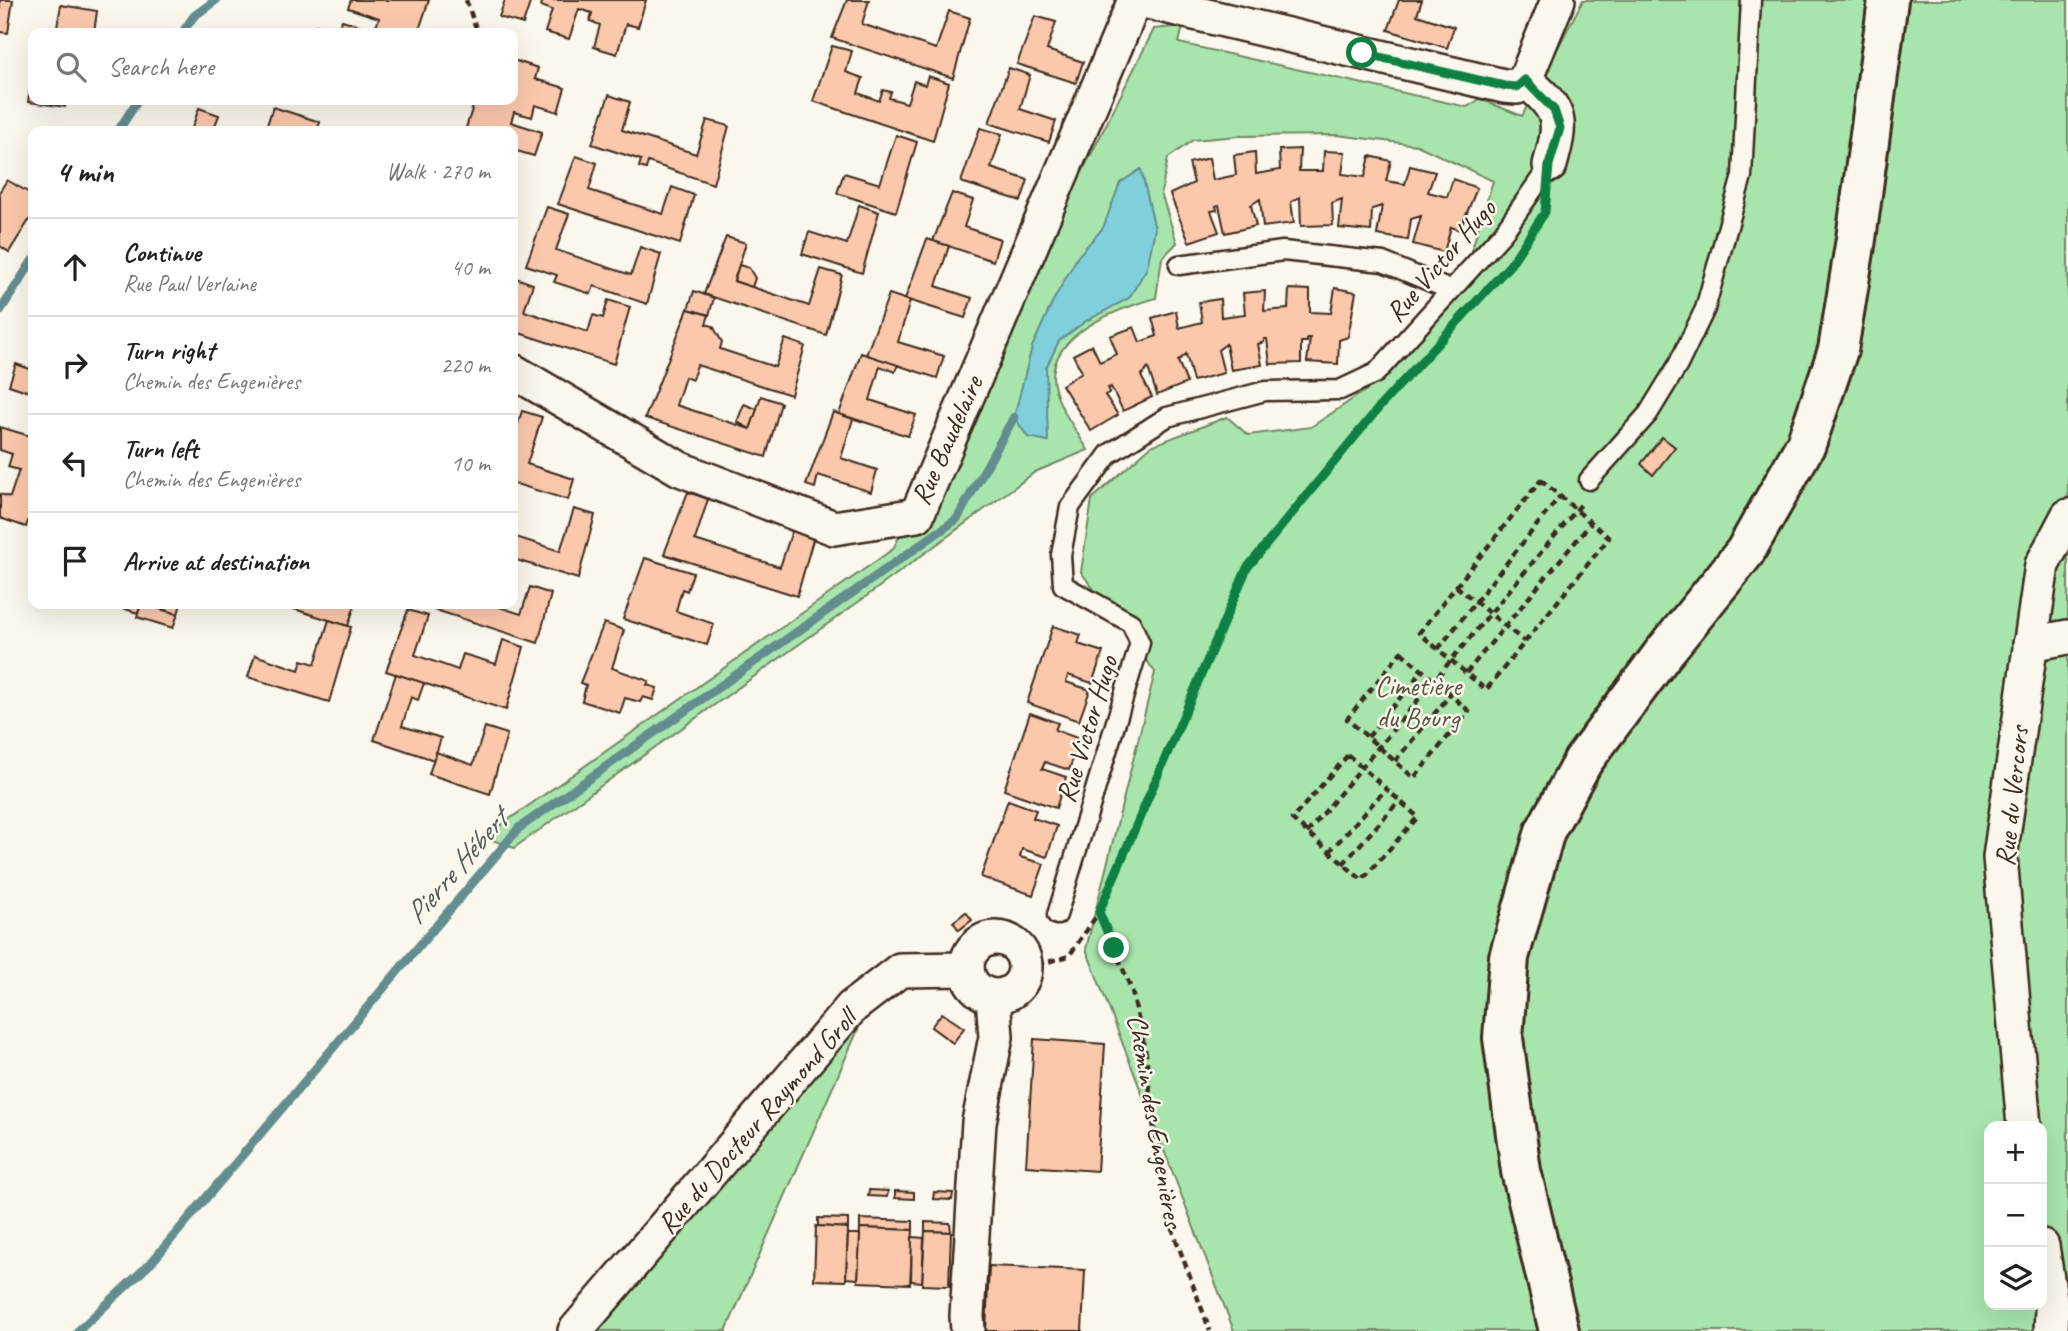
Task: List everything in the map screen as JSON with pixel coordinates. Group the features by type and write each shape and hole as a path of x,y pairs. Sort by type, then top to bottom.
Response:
{"main road":[{"path":"1559,1331 1521,1171 1503,1038 1509,957 1545,831 1583,761 1662,655 1745,552 1806,444 1838,350 1856,239 1888,0"}],"street":[{"path":"1137,0 1517,87 1525,80 1558,0"},
{"name":"Rue Baudelaire","path":"518,375 680,469 834,528 917,515 1137,0"},
{"path":"1525,80 1554,110 1560,128 1549,165"},
{"name":"Rue du Vercors","path":"2024,1121 2000,857 2042,565 2068,516"},
{"path":"2030,645 2068,636"},
{"path":"996,937 1017,946 1026,968 1017,987 1009,993 993,996 977,989 967,969 975,947 996,937"},
{"name":"Rue du Docteur Raymond Groll","path":"575,1331 852,1007 901,970 967,969"},
{"path":"968,1331 979,1122 996,1037 993,996"},
{"path":"2042,1247 2052,1311 2051,1331"}],"lane":[{"path":"1589,480 1648,414 1678,365 1705,309 1742,176 1751,0"},
{"name":"Rue Victor Hugo","path":"1057,915 1140,643 1130,623 1063,585 1061,555 1070,508 1110,454 1167,417 1265,391 1340,390 1377,373 1503,233 1549,165"},
{"path":"1180,265 1283,251 1382,262 1450,290"}],"path":[{"path":"466,0 476,28"},
{"path":"1446,335 1517,254"},
{"path":"1026,968 1069,956 1099,912 1247,568 1399,385"},
{"path":"1541,480 1560,496 1609,538 1486,690 1419,633 1541,480"},
{"path":"1307,833 1380,749 1596,486 1589,480"},
{"path":"1438,649 1560,496"},
{"path":"1466,673 1591,523"},
{"path":"1456,586 1525,642"},
{"path":"1401,652 1422,671 1468,711 1414,778 1347,719 1401,652"},
{"path":"1367,737 1422,671"},
{"path":"1395,761 1450,695"},
{"path":"1348,755 1363,769 1418,817 1362,880 1292,819 1348,755"},
{"path":"1329,852 1386,789"},
{"path":"1343,864 1399,801"},
{"name":"Chemin des Engenières","path":"1099,912 1132,991 1146,1054 1154,1130 1174,1234 1210,1331"}],"green space":[{"name":"Cimetière du Bourg","path":"1583,0 2068,0 2068,1331 1234,1331 1086,949 1155,672 1081,572 1092,499 1151,446 1227,417 1248,435 1311,427 1381,380 1458,293 1493,181 1417,145 1337,135 1239,136 1193,140 1168,158 1161,193 1177,243 1162,258 1156,298 1125,308 1092,324 1065,346 1057,360 1053,376 1057,395 1088,450 1035,472 864,598 514,848 484,837 893,549 1154,29 1183,26 1179,43 1467,107 1480,99 1522,116"},
{"path":"860,1025 726,1331 588,1331"}],"water":[{"path":"1141,169 1155,229 1147,268 1129,298 1086,321 1059,341 1046,368 1048,441 1028,437 1014,417 1032,347 1078,256 1103,228 1120,183"}],"building":[{"path":"0,0 13,0 8,33 0,32"},
{"path":"351,0 429,0 420,28 376,28 379,18 348,8"},
{"path":"505,0 531,0 523,24 499,17"},
{"path":"543,0 646,0 638,27 626,24 617,54 594,47 600,25 590,21 592,13 579,9 569,39 545,32 552,10 541,6"},
{"path":"847,0 869,0 862,24 936,49 949,11 970,18 953,78 832,38"},
{"path":"1399,0 1422,0 1417,15 1454,27 1447,48 1388,30"},
{"path":"61,5 97,11 95,28 57,28"},
{"path":"1035,16 1056,22 1047,50 1083,62 1076,83 1017,64"},
{"path":"342,20 368,28 339,28"},
{"path":"832,46 852,51 846,72 863,78 858,93 879,101 883,90 891,92 889,98 907,103 914,81 925,85 928,76 949,83 933,141 813,101"},
{"path":"518,62 538,68 535,79 565,88 558,112 535,105 532,117 514,112 511,122 542,132 534,156 518,151 518,126 467,126 473,105 518,105"},
{"path":"1009,68 1030,75 1020,109 1056,121 1049,142 989,123"},
{"path":"609,95 630,102 622,130 696,154 707,120 729,126 713,184 648,162 646,169 639,167 641,160 592,144"},
{"path":"273,107 320,122 319,126 267,126"},
{"path":"199,108 219,115 215,126 193,126"},
{"path":"980,128 1002,134 991,168 1028,180 1021,201 961,182"},
{"path":"896,135 917,142 896,212 837,193 844,173 880,184"},
{"path":"1300,149 1299,171 1323,171 1324,151 1345,152 1342,174 1365,177 1370,156 1391,161 1386,181 1405,184 1410,166 1435,172 1428,192 1447,197 1453,179 1477,188 1460,230 1451,227 1444,252 1413,244 1421,216 1411,219 1408,240 1377,235 1382,206 1372,209 1371,231 1339,228 1342,199 1332,203 1333,225 1301,226 1300,197 1291,202 1294,223 1263,227 1260,199 1251,205 1256,226 1225,233 1219,205 1216,206 1217,210 1211,211 1219,232 1189,242 1170,194 1194,183 1189,163 1209,158 1213,180 1236,175 1234,155 1255,152 1256,174 1280,170 1279,150"},
{"path":"576,156 597,163 589,190 663,214 672,187 694,195 680,244 558,204"},
{"path":"7,180 28,192 28,222 9,252 0,246 0,191"},
{"path":"952,193 973,200 964,227 1000,239 993,261 933,241"},
{"path":"859,205 879,212 862,273 802,254 809,232 847,244"},
{"path":"547,207 569,214 556,250 631,275 640,247 661,254 647,304 594,286 591,294 554,282 557,275 526,265"},
{"path":"726,237 746,243 734,281 809,306 821,269 842,275 826,335 704,294"},
{"path":"927,239 949,246 936,286 972,298 965,318 905,299"},
{"path":"739,265 749,268 755,278 752,287 734,281"},
{"path":"518,279 533,284 524,311 588,332 593,315 603,318 608,300 630,307 614,364 518,333"},
{"path":"1335,288 1356,292 1348,337 1339,340 1338,364 1307,362 1310,338 1307,338 1307,342 1301,342 1301,363 1270,364 1267,339 1264,339 1264,342 1258,344 1262,365 1231,370 1226,344 1218,350 1224,373 1193,381 1186,354 1178,361 1187,383 1157,395 1148,368 1141,376 1152,397 1123,411 1111,387 1108,388 1110,392 1105,395 1118,415 1091,431 1062,385 1082,372 1073,355 1092,345 1100,362 1117,354 1110,336 1134,327 1140,342 1157,336 1152,318 1176,311 1179,328 1202,322 1199,302 1220,299 1221,317 1245,314 1243,293 1265,291 1264,311 1288,309 1289,289 1310,290 1310,312 1331,313"},
{"path":"694,291 714,298 709,315 688,309"},
{"path":"889,294 910,301 898,342 944,356 937,378 866,355"},
{"path":"688,309 709,315 706,324 713,326 722,342 720,349 775,367 785,339 805,346 791,395 697,365 692,380 685,377 676,405 750,429 761,396 781,403 766,457 645,418"},
{"path":"861,353 898,365 895,372 880,366 870,400 916,415 908,436 839,414"},
{"path":"16,364 28,368 28,391 9,385"},
{"path":"744,404 757,409 750,429 737,422"},
{"path":"522,411 542,417 527,464 574,479 568,500 518,485 518,423"},
{"path":"833,412 853,419 841,458 877,470 871,492 818,475 815,488 806,485"},
{"path":"0,427 28,435 26,527 0,518 0,494 10,497 19,470 8,467 12,454 0,450"},
{"path":"1662,437 1675,447 1653,475 1641,464"},
{"path":"688,492 708,499 695,540 780,567 793,528 814,536 797,596 664,554"},
{"path":"574,509 595,515 578,579 518,561 518,538 560,551"},
{"path":"645,558 693,573 687,591 682,589 676,611 714,624 707,645 623,619"},
{"path":"530,587 551,594 538,643 433,609 506,609 521,614"},
{"path":"139,609 160,609 178,614 173,628 137,617"},
{"path":"162,609 180,609 178,614"},
{"path":"294,609 354,609 348,626"},
{"path":"408,610 428,616 415,655 458,670 463,654 496,664 503,640 524,647 506,710 386,671"},
{"path":"329,620 351,627 329,702 248,677 255,655 299,670 302,660 315,664"},
{"path":"604,623 624,630 612,668 649,681 647,685 657,688 653,700 643,697 640,702 625,698 620,713 582,701 586,685 580,683"},
{"path":"1053,626 1081,635 1078,644 1103,652 1092,683 1068,675 1066,682 1090,690 1079,721 1027,703"},
{"path":"396,674 424,683 418,700 411,697 402,726 441,738 434,760 374,740"},
{"path":"1030,713 1058,723 1055,730 1080,739 1069,770 1045,762 1042,769 1066,777 1056,808 1004,790"},
{"path":"485,727 507,734 490,794 429,774 436,752 473,765"},
{"path":"1008,800 1036,810 1033,818 1057,826 1047,857 1022,849 1020,857 1044,864 1033,895 981,877"},
{"path":"966,912 972,920 959,930 953,922"},
{"path":"942,1013 964,1028 953,1043 931,1027"},
{"path":"1034,1039 1105,1044 1097,1171 1026,1166"},
{"path":"869,1190 888,1191 887,1197 868,1196"},
{"path":"895,1191 914,1192 914,1199 895,1198"},
{"path":"934,1192 953,1193 952,1200 933,1199"},
{"path":"818,1218 848,1219 848,1228 818,1226"},
{"path":"860,1219 913,1221 913,1230 860,1228"},
{"path":"925,1222 950,1223 951,1232 925,1231"},
{"path":"816,1226 848,1228 846,1281 814,1280"},
{"path":"860,1228 913,1230 910,1284 858,1282"},
{"path":"925,1231 951,1232 949,1286 922,1285"},
{"path":"848,1234 860,1234 858,1279 846,1278"},
{"path":"912,1237 924,1238 922,1282 911,1281"},
{"path":"989,1266 1085,1270 1082,1331 986,1331"}],"waterway":[{"name":"Pierre Hébert","path":"186,28 194,16 216,0"},
{"name":"Pierre Hébert","path":"121,126 135,105"},
{"name":"Pierre Hébert","path":"0,311 28,268"},
{"name":"Pierre Hébert","path":"78,1331 151,1263 519,828 957,519 1014,417"}],"route":[{"path":"1114,948 1099,912 1247,568 1381,405 1510,265 1545,212 1549,165 1560,128 1554,110 1525,80 1517,87 1504,86 1362,53"}]}
